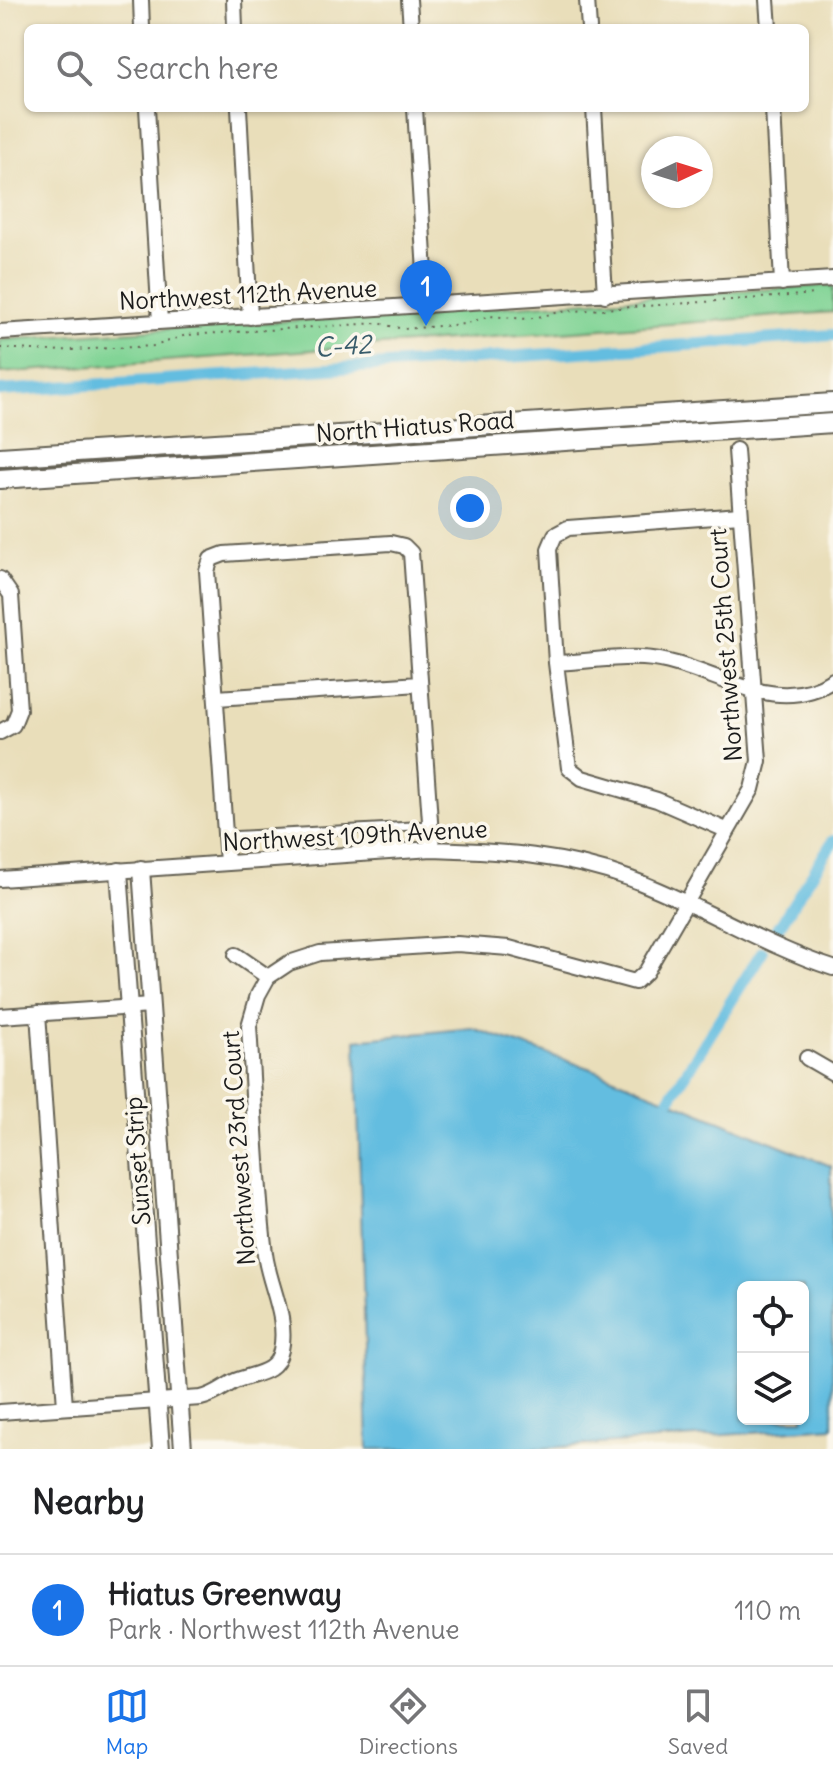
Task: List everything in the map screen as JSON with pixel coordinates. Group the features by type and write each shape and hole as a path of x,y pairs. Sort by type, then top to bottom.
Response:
{"main road":[{"name":"North Hiatus Road","path":"0,457 833,403"},
{"name":"North Hiatus Road","path":"0,479 833,423"},
{"path":"71,452 72,473"}],"street":[{"path":"141,0 142,24"},
{"path":"234,0 235,24"},
{"path":"409,0 411,24"},
{"path":"587,0 589,24"},
{"path":"767,0 769,24"},
{"path":"147,112 160,322"},
{"path":"239,112 250,317"},
{"path":"415,112 427,306"},
{"path":"594,112 605,295"},
{"path":"773,112 782,283"},
{"name":"Northwest 112th Avenue","path":"0,332 833,279"},
{"name":"Northwest 25th Court","path":"268,977 289,963 320,953 457,944 509,948 584,966 621,980 635,982 646,972 752,789 759,761 736,450"},
{"path":"726,830 657,800 582,778 569,768 556,663 549,549 555,535 568,528 740,515"},
{"path":"227,863 207,571 211,559 239,553 391,543 404,546 411,553 432,849"},
{"path":"2,580 11,595 19,710 6,728"},
{"path":"556,663 643,658 675,663 771,695 807,691 833,680"},
{"path":"217,698 419,684"},
{"name":"Northwest 109th Avenue","path":"0,879 432,849 504,851 573,861 631,879 784,952 833,968"},
{"name":"Sunset Strip","path":"141,869 183,1449"},
{"name":"Sunset Strip","path":"119,871 161,1449"},
{"path":"236,955 268,977"},
{"name":"Northwest 23rd Court","path":"179,1401 215,1395 235,1381 266,1373 281,1351 278,1297 265,1257 249,1026 258,995 268,977"},
{"path":"0,1016 151,1006"},
{"path":"38,1013 65,1407"},
{"path":"807,1058 833,1073"},
{"path":"0,1412 179,1401"}],"lane":[{"path":"226,836 431,825"}],"path":[{"path":"0,348 50,351 155,346 186,335 378,323 403,329 465,324 489,316 528,319 560,312 818,294"}],"green space":[{"path":"833,285 833,312 0,373 0,340"}],"water":[{"path":"472,1028 597,1071 831,1166 833,1427 531,1449 368,1449 356,1040"}],"waterway":[{"name":"C-42","path":"0,391 833,335"},
{"path":"773,936 833,841"},
{"path":"669,1100 762,952"}],"place":[{"name":"Hiatus Greenway","path":"426,326"}]}
